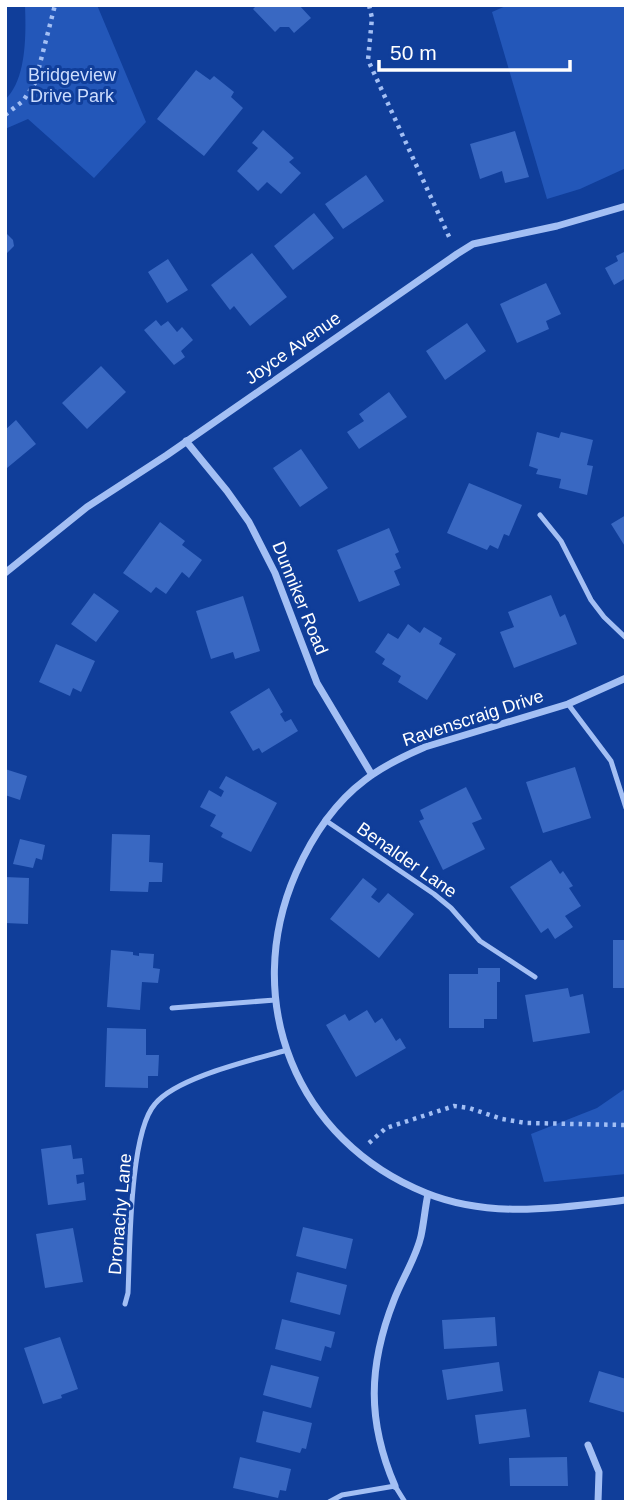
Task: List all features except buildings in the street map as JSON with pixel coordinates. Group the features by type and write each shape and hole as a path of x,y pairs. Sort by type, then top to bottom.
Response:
{"street":[{"name":"Joyce Avenue","path":"5,573 87,507 473,244 557,226 626,206"},
{"name":"Dunniker Road","path":"187,441 228,491 258,538 279,582 317,683 372,775"},
{"name":"Ravenscraig Drive","path":"626,678 568,704 425,747 372,775 345,797 326,820 303,858 283,907 274,959 275,1000 288,1050 311,1098 328,1124 357,1153 401,1182 458,1204 489,1209 557,1208 626,1200"},
{"path":"395,1486 384,1461 377,1431 373,1396 376,1359 386,1321 420,1238 428,1194"},
{"path":"588,1446 599,1472 598,1502"}],"lane":[{"path":"540,515 561,541 591,600 626,638"},
{"path":"568,704 611,761 626,808"},
{"name":"Benalder Lane","path":"326,820 434,894 451,908 480,941 535,977"},
{"path":"172,1008 275,1000"},
{"name":"Dronachy Lane","path":"125,1304 128,1293 131,1208 136,1163 146,1121 155,1104 184,1084 288,1050"},
{"path":"329,1502 342,1495 395,1486 405,1502"}],"path":[{"path":"5,116 23,101 35,83 55,5"},
{"path":"369,5 372,18 368,60 457,254"},
{"path":"357,1153 386,1128 454,1106 526,1123 626,1125"}],"green space":[{"name":"Bridgeview Drive Park","path":"25,5 97,5 146,122 94,178 28,119 5,129 5,100 18,80 24,56"},
{"path":"508,5 626,5 626,168 580,189 547,199 492,12"},
{"path":"626,1088 626,1174 544,1182 531,1134 597,1108"}]}
